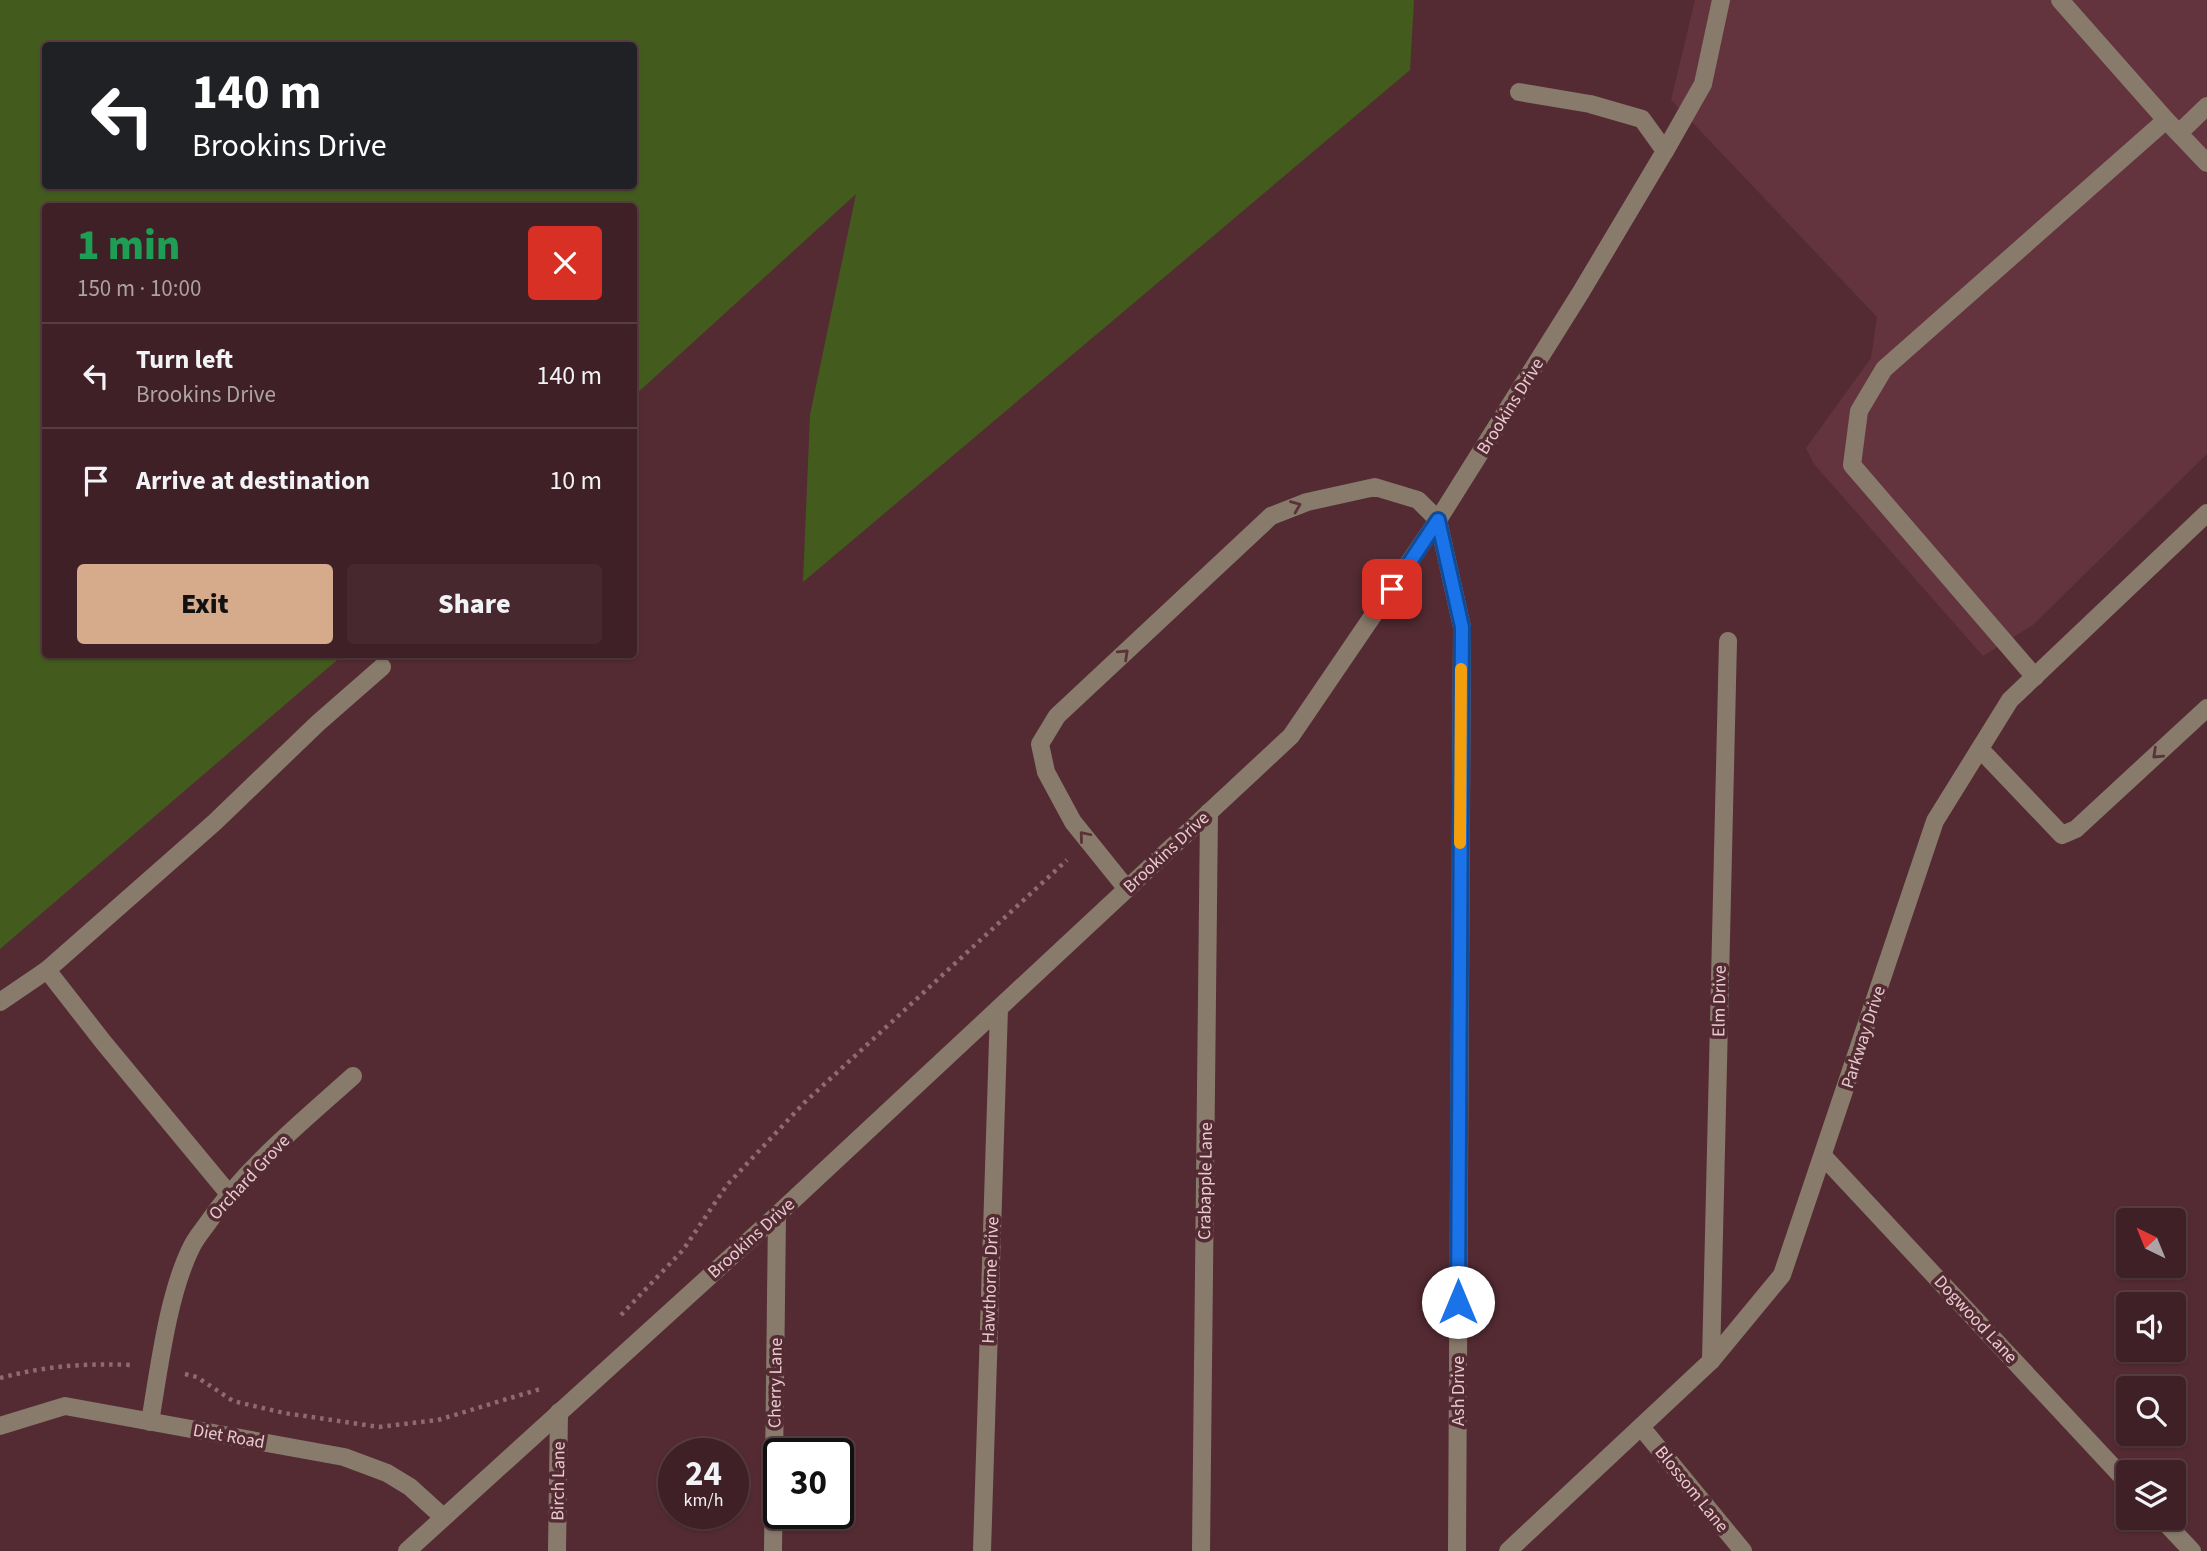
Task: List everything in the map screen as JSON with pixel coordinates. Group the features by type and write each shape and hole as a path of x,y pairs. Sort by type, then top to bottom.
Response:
{"street":[{"name":"Brookins Drive","path":"407,1551 777,1215 1290,736 1438,520 1581,292 1665,151 1703,84 1720,0"},
{"path":"2060,0 2207,163"},
{"path":"1519,92 1590,104 1642,119 1665,151"},
{"path":"2179,133 2207,106"},
{"path":"2035,677 1852,465 1859,411 1884,369 2166,120"},
{"path":"1127,888 1073,822 1046,772 1040,744 1057,716 1271,516 1307,502 1375,487 1418,500 1438,520"},
{"name":"Parkway Drive","path":"1508,1551 1711,1361 1782,1275 1935,821 2010,701 2207,513"},
{"name":"Ash Drive","path":"1438,520 1462,627 1457,1551"},
{"name":"Elm Drive","path":"1711,1361 1728,641"},
{"path":"2,1000 47,970 205,831 318,723 382,667"},
{"path":"1980,749 2062,835 2076,829 2207,708"},
{"name":"Crabapple Lane","path":"1201,1551 1209,812"},
{"path":"47,970 229,1194"},
{"name":"Hawthorne Drive","path":"982,1551 999,1008"},
{"name":"Orchard Grove","path":"150,1422 177,1285 192,1246 229,1194 256,1165 353,1076"},
{"name":"Dogwood Lane","path":"1823,1156 2116,1470"},
{"name":"Cherry Lane","path":"773,1551 777,1215"},
{"name":"Diet Road","path":"0,1426 65,1406 344,1457 387,1473 410,1487 443,1517"},
{"name":"Birch Lane","path":"557,1551 559,1412"},
{"name":"Blossom Lane","path":"1641,1427 1743,1551"},
{"path":"2172,1530 2192,1551"}],"path":[{"path":"618,1318 683,1250 727,1185 804,1103 1088,841"},
{"path":"0,1378 92,1363 136,1366"},
{"path":"184,1374 197,1377 233,1401 284,1413 379,1427 438,1420 541,1389"}],"shaded area":[{"path":"1695,0 2207,0 2207,454 2033,625 1983,656 1814,464 1806,448 1871,358 1877,317 1671,100"}],"green space":[{"path":"0,0 1414,0 1410,70 803,582 810,415 856,194 637,393 637,203 42,203 42,658 340,658 0,949"}],"slow traffic":[{"path":"1460,843 1461,669"}],"route":[{"path":"1392,589 1438,520 1462,627 1458,1302"}]}
